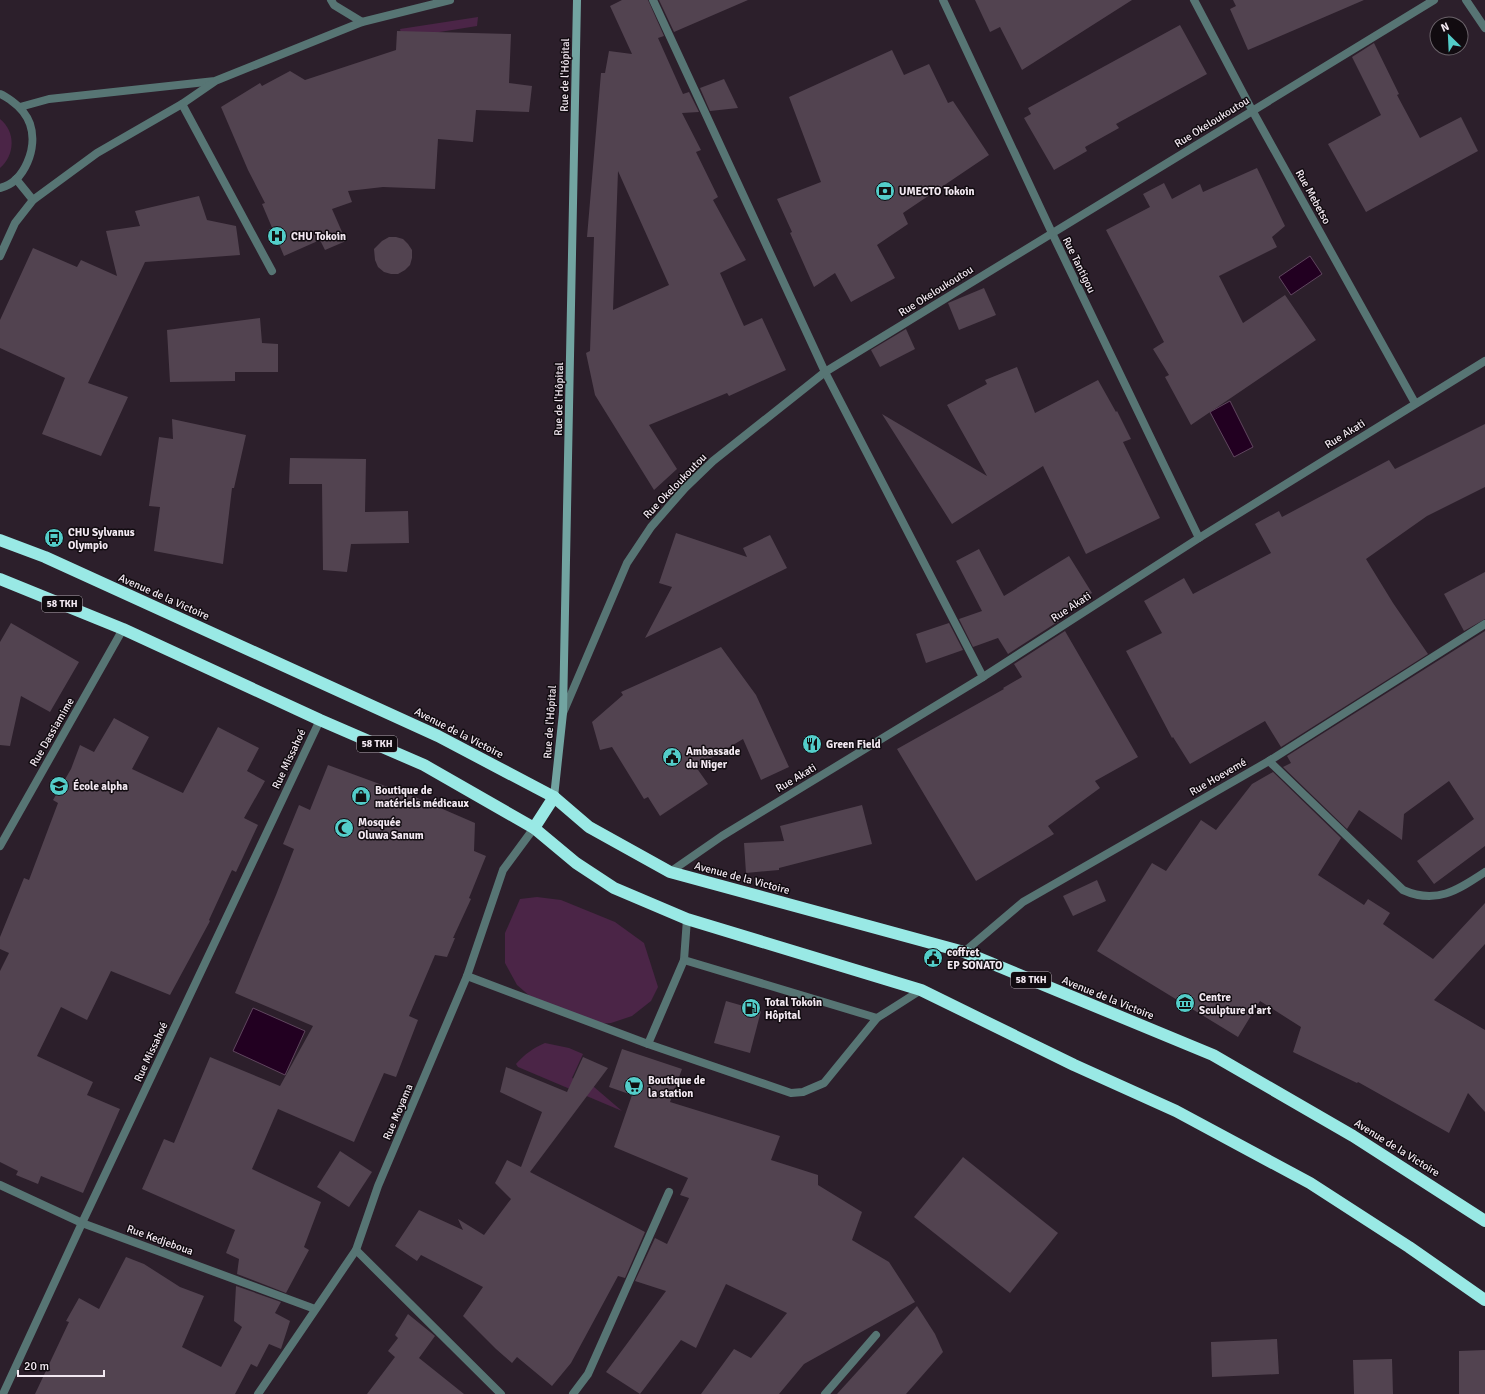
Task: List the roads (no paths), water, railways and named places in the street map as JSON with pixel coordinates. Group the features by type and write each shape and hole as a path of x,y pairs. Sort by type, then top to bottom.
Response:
{"highway":[{"name":"Avenue de la Victoire","path":"0,540 45,557 438,736 554,797 589,827 670,872 964,952 1213,1055 1353,1136 1485,1221"},
{"name":"58 TKH","path":"0,579 123,629 320,720 424,765 534,828 576,863 614,888 687,919 921,990 1074,1065 1176,1110 1303,1179 1410,1247 1485,1300"},
{"path":"534,828 554,797"}],"street":[{"path":"331,0 334,5 362,22"},
{"path":"0,256 15,223 33,200 98,153 182,104 215,81 362,22 450,0"},
{"name":"Rue de l'Hôpital","path":"554,797 563,713 577,0"},
{"path":"653,0 826,372 983,677"},
{"name":"Rue Tantigou","path":"943,0 1052,233 1199,538"},
{"name":"Rue Mebetso","path":"1194,0 1252,110 1415,403"},
{"name":"Rue Okeloukoutou","path":"563,713 627,563 651,526 713,461 826,372 1434,0"},
{"path":"1466,0 1485,28"},
{"path":"20,107 49,99 215,81"},
{"path":"0,94 4,95 20,107 30,124 32,144 28,163 16,179 0,188"},
{"path":"182,104 272,271"},
{"path":"16,179 33,200"},
{"name":"Rue Akati","path":"670,872 722,836 983,677 1199,538 1485,361"},
{"name":"Rue Hoevemé","path":"964,952 1022,902 1269,761 1485,624"},
{"name":"Rue Dassiamime","path":"0,846 123,629"},
{"name":"Rue Missahoé","path":"3,1394 82,1223 320,720"},
{"path":"1269,761 1404,890 1416,895 1434,896 1447,894 1467,884 1485,872"},
{"name":"Rue Moyama","path":"258,1394 356,1250 378,1186 467,976 503,870 534,828"},
{"path":"648,1044 684,960 687,919"},
{"path":"684,960 877,1018"},
{"path":"467,976 648,1044 791,1093 803,1092 824,1083 877,1018 921,990"},
{"name":"Rue Kedjeboua","path":"0,1185 82,1223 315,1309"},
{"path":"573,1394 588,1374 669,1192"},
{"path":"356,1250 501,1394"},
{"path":"825,1394 876,1335"}],"place":[{"name":"UMECTO Tokoin","path":"885,191"},
{"name":"CHU Tokoin","path":"277,236"},
{"name":"CHU Sylvanus Olympio","path":"54,538"},
{"name":"Green Field","path":"812,744"},
{"name":"Ambassade du Niger","path":"672,757"},
{"name":"École alpha","path":"59,786"},
{"name":"Boutique de matériels médicaux","path":"361,796"},
{"name":"Mosquée Oluwa Sanum","path":"344,828"},
{"name":"coffret EP SONATO","path":"933,958"},
{"name":"Centre Sculpture d'art","path":"1185,1003"},
{"name":"Total Tokoin Hôpital","path":"751,1008"},
{"name":"Boutique de la station","path":"634,1086"}]}
